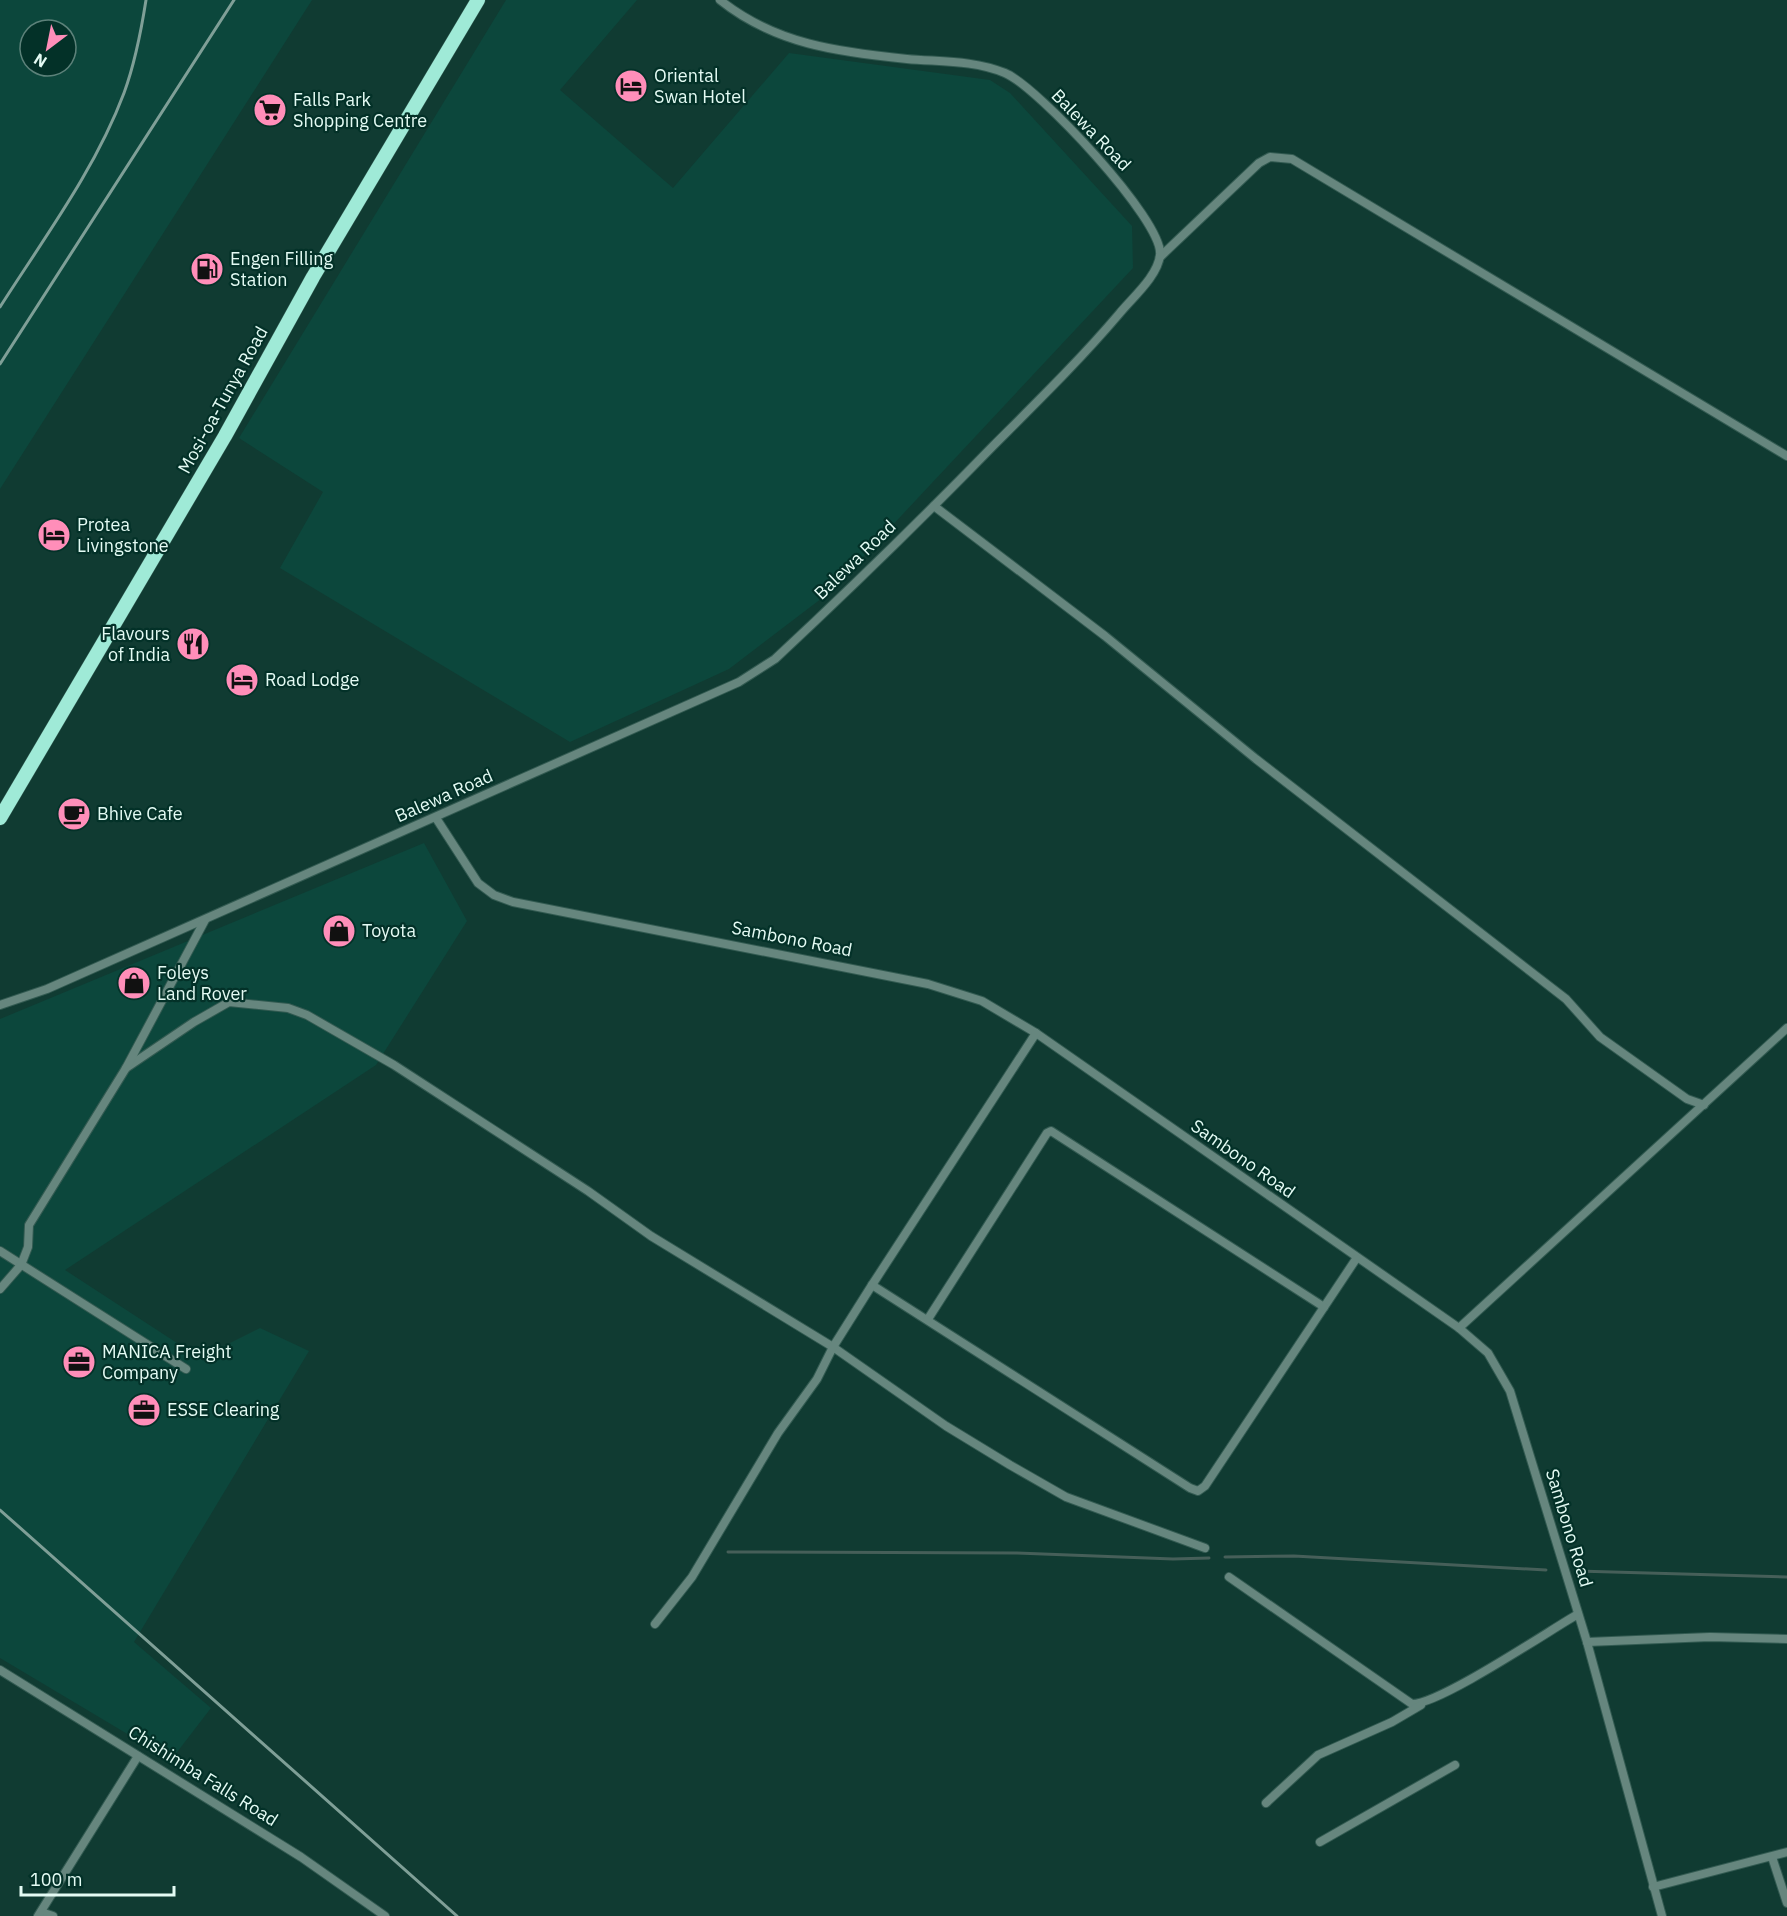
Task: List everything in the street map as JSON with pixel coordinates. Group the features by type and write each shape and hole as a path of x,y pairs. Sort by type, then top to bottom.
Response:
{"highway":[{"name":"Mosi-oa-Tunya Road","path":"0,818 225,436 313,277 478,0"}],"street":[{"name":"Balewa Road","path":"0,1005 47,988 205,919 739,682 775,659 934,506 1100,337 1143,285 1160,257 1159,243 1137,204 1088,147 1025,86 1008,74 977,63 905,58 806,44 770,32 744,19 720,0"},
{"path":"1160,257 1259,163 1270,157 1292,159 1787,456"},
{"path":"934,506 1105,636 1256,759 1566,999 1600,1037 1687,1099 1704,1105"},
{"name":"Sambono Road","path":"436,818 477,883 494,895 513,902 928,984 982,1001 1036,1033 1459,1329 1488,1353 1510,1391 1587,1642 1662,1916"},
{"path":"0,1289 21,1265 28,1247 29,1225 126,1068 205,919"},
{"path":"126,1068 194,1022 229,1002 288,1008 307,1014 394,1065 588,1191 651,1236 833,1347 946,1426 1046,1487 1066,1497 1205,1548"},
{"path":"1459,1329 1787,1028"},
{"path":"655,1624 692,1577 778,1433 817,1379 833,1347 872,1285 1036,1033"},
{"path":"928,1319 1047,1133 1051,1131 1324,1307"},
{"path":"0,1251 186,1369"},
{"path":"872,1285 928,1319 1068,1412 1198,1491 1204,1486 1356,1259"},
{"path":"1229,1577 1402,1698 1412,1704 1423,1704"},
{"path":"1266,1803 1318,1755 1392,1722 1578,1614"},
{"path":"1587,1642 1710,1637 1787,1639"},
{"name":"Chishimba Falls Road","path":"0,1670 301,1857 385,1916"},
{"path":"53,1916 39,1914 138,1756"},
{"path":"1320,1842 1455,1765"},
{"path":"1653,1887 1787,1852"},
{"path":"1772,1857 1787,1903"}],"shaded area":[{"path":"0,0 312,0 0,489"},
{"path":"506,0 637,0 560,90 673,188 789,53 990,80 1010,93 1132,226 1133,268 830,592 729,669 570,742 280,568 323,492 239,438"},
{"path":"424,843 467,921 376,1065 65,1270 200,1358 260,1328 309,1351 134,1642 211,1708 171,1760 0,1658 0,1019"}],"waterway":[{"path":"728,1552 1017,1553 1173,1559 1209,1558"},
{"path":"1225,1557 1294,1556 1546,1570"},
{"path":"1577,1571 1787,1577"}],"railway":[{"path":"0,307 68,203 99,149 124,93 140,36 146,0"},
{"path":"0,364 234,0"},
{"path":"0,1510 457,1916"}],"place":[{"name":"Oriental Swan Hotel","path":"631,86"},
{"name":"Falls Park Shopping Centre","path":"270,110"},
{"name":"Engen Filling Station","path":"207,269"},
{"name":"Protea Livingstone","path":"54,535"},
{"name":"Flavours of India","path":"193,644"},
{"name":"Road Lodge","path":"242,680"},
{"name":"Bhive Cafe","path":"74,814"},
{"name":"Toyota","path":"339,931"},
{"name":"Foleys Land Rover","path":"134,983"},
{"name":"MANICA Freight Company","path":"79,1362"},
{"name":"ESSE Clearing","path":"144,1410"}]}
